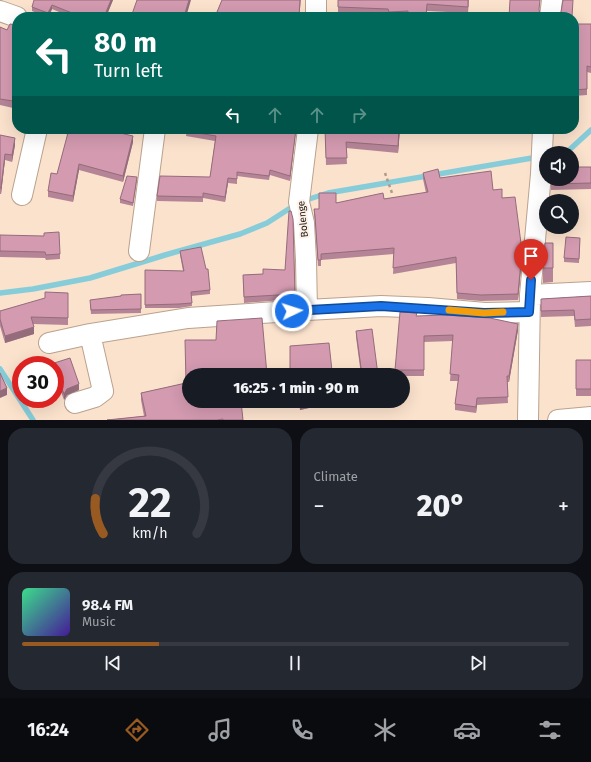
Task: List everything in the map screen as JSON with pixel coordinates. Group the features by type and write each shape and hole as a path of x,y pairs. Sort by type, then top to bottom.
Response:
{"street":[{"path":"316,0 316,12"},
{"path":"551,12 552,0"},
{"path":"0,11 12,15"},
{"path":"22,195 36,134"},
{"path":"139,251 154,134"},
{"name":"Bolenge","path":"307,134 300,202 304,223 307,310"},
{"path":"528,420 530,303 543,138"},
{"path":"49,343 90,334 188,318 381,306 484,313 591,292"},
{"path":"75,403 95,397 103,391 90,334"},
{"path":"558,420 591,417"}],"path":[{"path":"385,173 392,193"}],"building":[{"path":"34,0 111,0 106,12 70,12 52,5 48,12 45,12 32,7"},
{"path":"137,0 189,0 185,12 133,12"},
{"path":"222,0 300,0 299,12 217,12"},
{"path":"338,0 468,0 468,7 427,4 426,12 389,12 388,9 338,7"},
{"path":"510,0 540,0 539,12 509,12"},
{"path":"563,0 573,0 572,12 561,12"},
{"path":"10,24 12,24 12,101 0,99 0,27 7,30"},
{"path":"579,24 591,24 591,67 587,66 587,89 579,90"},
{"path":"68,134 125,134 133,136 123,176 79,164 73,196 48,191 51,173 57,174"},
{"path":"204,134 295,134 290,176 270,170 269,176 237,172 237,179 228,178 225,197 203,193 203,197 157,196 160,176 210,177 216,136"},
{"path":"325,134 399,134 398,146 346,142 347,158 326,158"},
{"path":"0,135 15,138 12,155 5,154 1,188 0,188"},
{"path":"579,167 591,167 591,183 579,183"},
{"path":"438,169 440,178 491,171 493,190 502,189 502,198 515,197 522,251 518,294 481,295 457,293 456,257 393,268 394,248 321,254 321,260 318,260 314,209 319,209 319,193 336,193 336,203 383,193 384,199 428,192 423,173"},
{"path":"127,176 137,177 133,203 120,199"},
{"path":"289,211 291,211 293,219 295,294 244,297 243,275 263,274 263,269 285,270"},
{"path":"59,232 60,254 46,255 45,252 0,251 0,235 44,236 44,233"},
{"path":"566,237 580,238 579,259 564,258"},
{"path":"545,243 553,243 553,268 543,268"},
{"path":"201,247 206,269 208,269 210,290 191,292 192,303 145,305 145,270 184,271 180,251"},
{"path":"45,292 68,293 68,318 31,317 34,327 5,336 0,319 0,311 45,298"},
{"path":"141,294 141,309 91,310 90,300 121,295"},
{"path":"591,296 591,319 575,320 574,310 541,311 541,299"},
{"path":"400,312 417,313 416,316 446,315 490,318 518,324 509,376 507,376 508,397 477,398 476,407 455,404 459,375 450,374 453,335 424,336 424,370 395,368"},
{"path":"262,318 266,368 186,368 185,340 216,340 217,321"},
{"path":"372,329 377,368 361,368 356,331"},
{"path":"329,343 332,368 290,368 290,346"},
{"path":"70,358 79,384 67,389 64,394 64,360"},
{"path":"576,360 591,360 591,389 576,389"},
{"path":"0,373 7,388 0,391"},
{"path":"182,384 182,408 242,408 243,420 107,420 146,416 141,393"}],"waterway":[{"path":"574,146 591,130"},
{"path":"303,201 328,193 538,157"},
{"path":"0,293 33,289 90,278 240,234 267,223 295,205"},
{"path":"0,369 33,420"}],"slow traffic":[{"path":"449,310 484,313 503,312"}],"route":[{"path":"292,311 381,306 484,313 529,312 531,280"}]}
